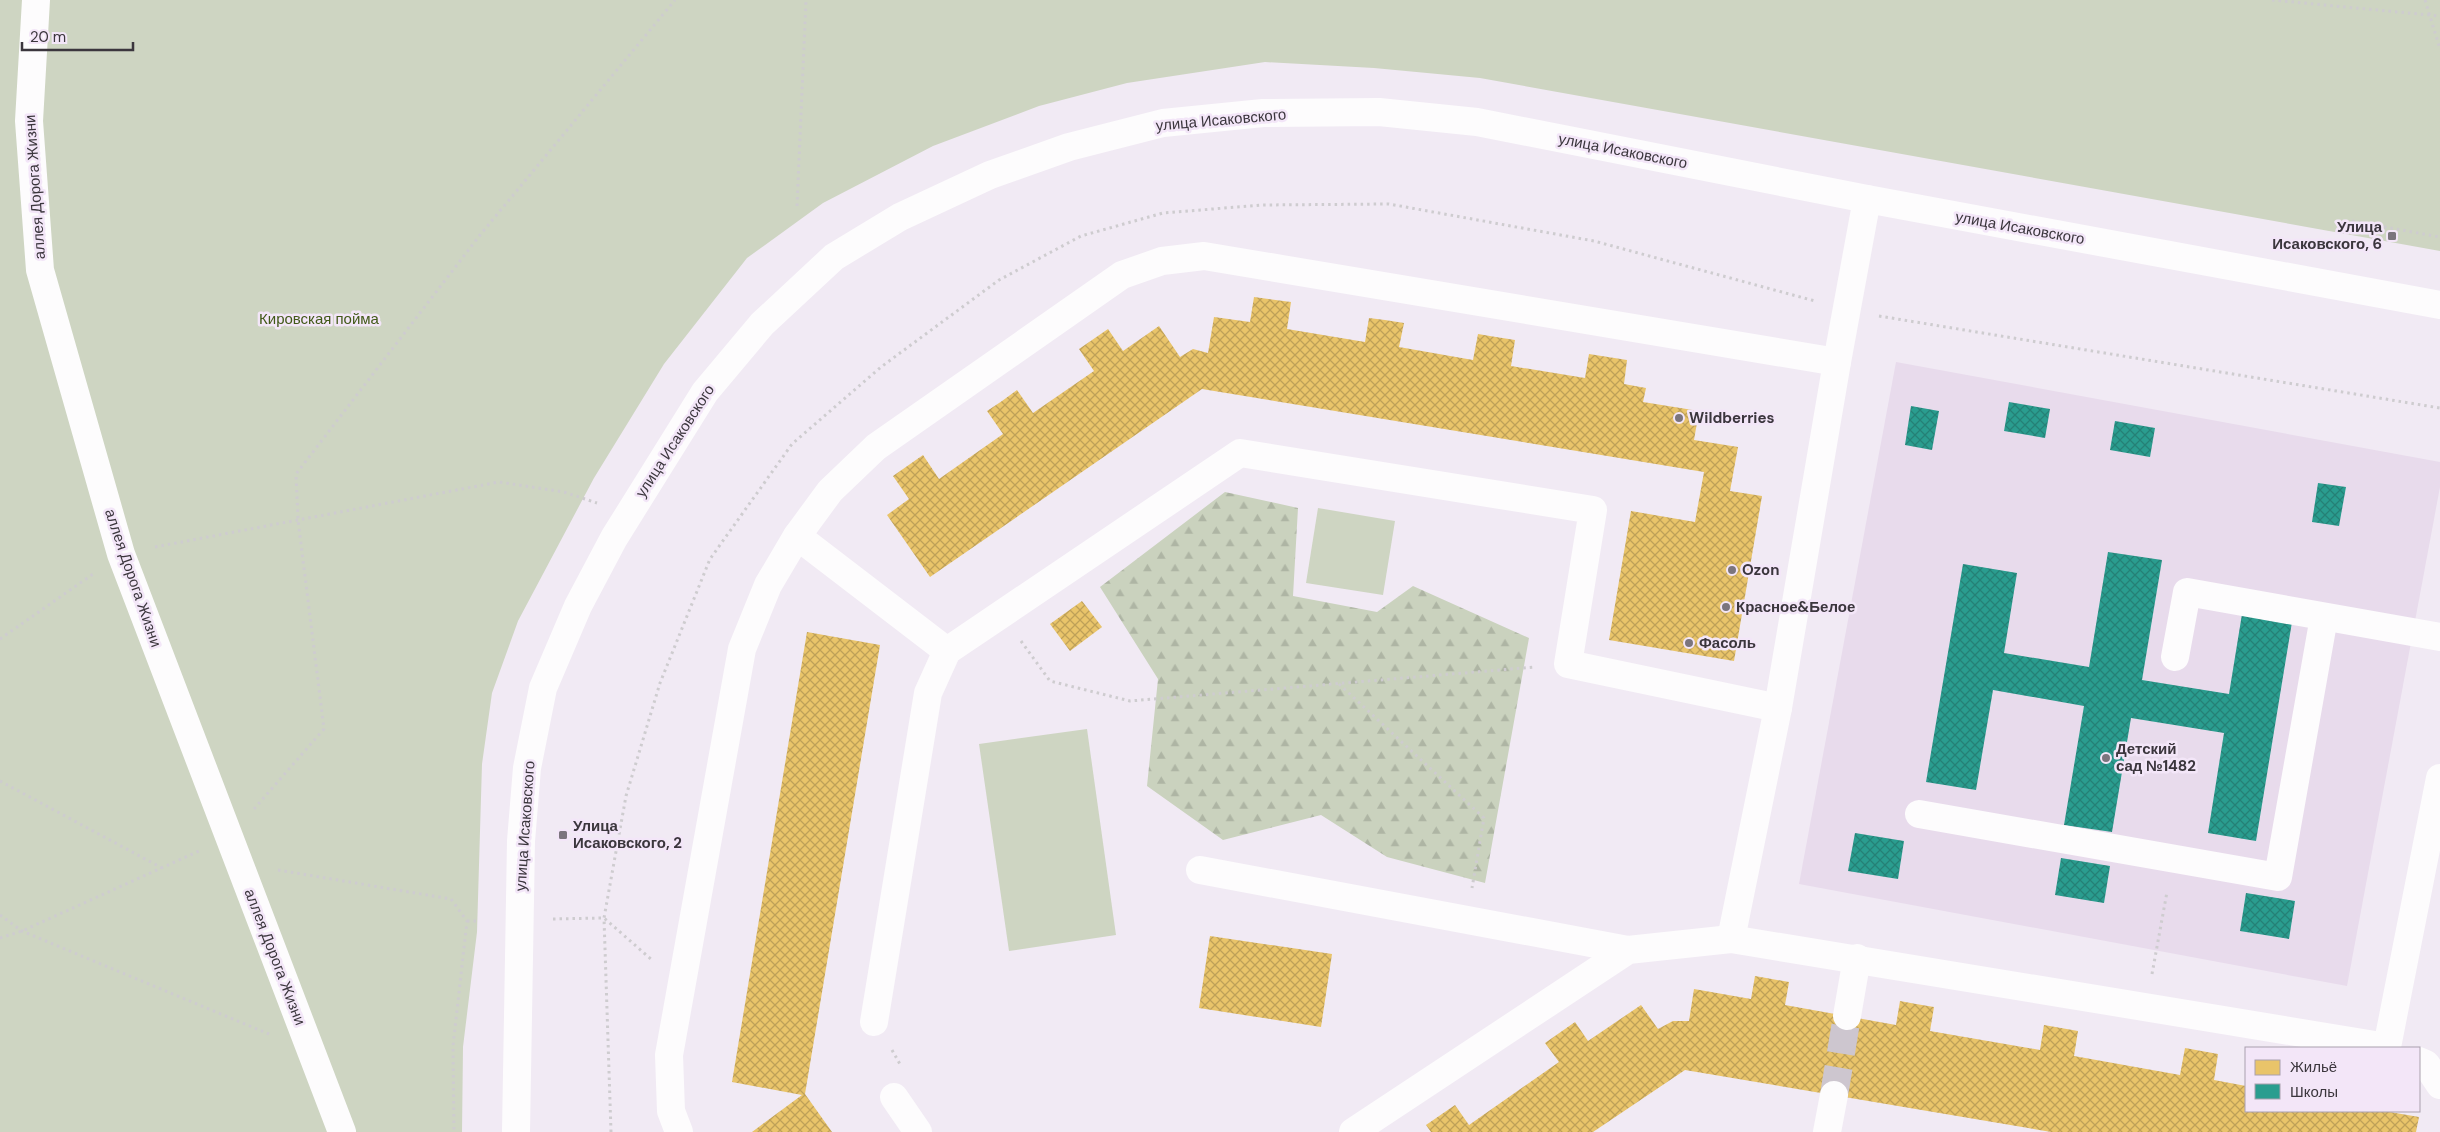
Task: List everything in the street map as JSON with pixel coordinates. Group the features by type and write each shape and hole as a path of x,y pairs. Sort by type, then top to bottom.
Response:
{"street":[{"name":"аллея Дорога Жизни","path":"36,0 29,121 40,270 121,554 342,1132"},
{"name":"улица Исаковского","path":"516,1132 521,841 527,768 543,688 578,606 629,513 705,392 762,324 834,257 918,209 990,175 1069,147 1163,123 1263,113 1379,112 1477,122 1867,199 2440,305"},
{"path":"1731,939 1778,708 1846,310 1867,199"},
{"path":"679,1132 670,1111 668,1055 742,649 768,585 797,536 830,490 876,447 1122,275 1162,261 1204,256 1837,362"},
{"path":"874,1022 928,693 947,651 1240,453 1593,510 1568,664 1778,708"},
{"path":"797,536 947,651"},
{"path":"2175,657 2187,592 2440,637"},
{"path":"1919,814 2278,877 2324,617"},
{"path":"2388,1047 2434,846 2440,778"},
{"path":"1200,870 1628,950 1731,939 1857,958 2382,1047"},
{"path":"1353,1132 1628,950"},
{"path":"1847,1016 1857,958"},
{"path":"2420,1061 2426,1064 2440,1085"},
{"path":"1827,1132 1834,1095"},
{"path":"894,1097 918,1132"}],"path":[{"path":"0,938 22,931 230,837 324,729 298,520 296,474 480,235 675,0"},
{"path":"797,206 806,0"},
{"path":"2272,0 2440,16"},
{"path":"2425,0 2440,49"},
{"path":"2352,221 2440,237"},
{"path":"1594,241 1846,310 2440,408"},
{"path":"0,639 121,554 499,482 564,492 629,513"},
{"path":"1002,614 1050,681 1130,702 1568,664"},
{"path":"1339,684 1484,818 1467,920"},
{"path":"0,781 162,868"},
{"path":"611,1132 604,918 626,796"},
{"path":"2146,1007 2173,859"},
{"path":"240,864 451,899 467,921 453,1046 454,1132"},
{"path":"0,915 22,931 311,1052"},
{"path":"554,919 604,918 681,986"},
{"path":"467,921 477,921"}],"shaded area":[{"name":"Детский сад №1482","path":"1896,362 2440,462 2440,487 2347,986 1799,884"}],"green space":[{"name":"Кировская пойма","path":"0,0 2440,0 2440,251 1480,78 1374,68 1265,62 1127,83 1039,106 933,146 823,203 747,258 664,364 594,478 518,621 492,693 482,764 477,932 463,1047 462,1132 0,1132"},
{"path":"1225,492 1298,508 1293,596 1377,612 1413,586 1529,638 1485,883 1387,857 1321,815 1223,840 1147,786 1158,679 1100,587"},
{"path":"1318,508 1395,521 1383,595 1306,583"},
{"path":"1087,729 1116,935 1009,951 979,744"}],"building: Жильё":[{"path":"1254,297 1291,302 1287,329 1365,342 1369,318 1404,323 1399,347 1473,360 1478,334 1515,340 1511,366 1585,378 1589,354 1627,360 1624,384 1646,388 1643,402 1699,411 1694,440 1738,447 1730,491 1762,496 1734,661 1609,640 1631,511 1695,522 1704,472 1202,389 930,577 887,515 909,499 893,476 923,455 939,479 1003,434 987,411 1017,390 1033,413 1094,371 1079,349 1108,329 1123,351 1159,326 1180,357 1193,349 1208,353 1214,317 1250,322"},
{"path":"1082,601 1102,627 1070,651 1050,624"},
{"path":"807,632 880,645 805,1094 832,1132 752,1132 802,1095 732,1082"},
{"path":"1210,936 1332,954 1321,1027 1199,1008"},
{"path":"1755,976 1789,982 1785,1005 1896,1025 1900,1001 1934,1007 1930,1031 2040,1050 2044,1025 2078,1031 2074,1056 2180,1075 2185,1048 2218,1054 2214,1080 2245,1086 2245,1112 2390,1112 2419,1117 2416,1132 2051,1132 1685,1070 1593,1132 1431,1132 1426,1125 1455,1105 1469,1125 1559,1062 1545,1043 1575,1022 1588,1041 1641,1005 1658,1029 1673,1021 1689,1021 1694,989 1751,999"}],"building: Школы":[{"path":"2009,402 2050,409 2045,438 2004,431"},
{"path":"1911,406 1939,411 1932,450 1905,445"},
{"path":"2115,421 2155,428 2150,457 2110,450"},
{"path":"2318,483 2346,487 2339,526 2312,522"},
{"path":"2108,552 2162,560 2142,680 2229,694 2242,614 2292,622 2256,841 2208,833 2224,733 2131,718 2112,832 2064,825 2084,706 1993,690 1976,790 1926,782 1963,564 2017,573 2004,653 2089,667"},
{"path":"1855,833 1904,841 1898,879 1848,871"},
{"path":"2061,858 2110,866 2104,903 2055,895"},
{"path":"2246,893 2295,901 2289,939 2240,931"}],"tunnel":[{"path":"1834,1095 1847,1016"}],"place":[{"name":"Улица Исаковского, 6","path":"2392,236"},
{"name":"Wildberries","path":"1679,418"},
{"name":"Ozon","path":"1732,570"},
{"name":"Красное&Белое","path":"1726,607"},
{"name":"Фасоль","path":"1689,643"},
{"name":"Детский сад №1482","path":"2106,758"},
{"name":"Улица Исаковского, 2","path":"563,835"}]}
